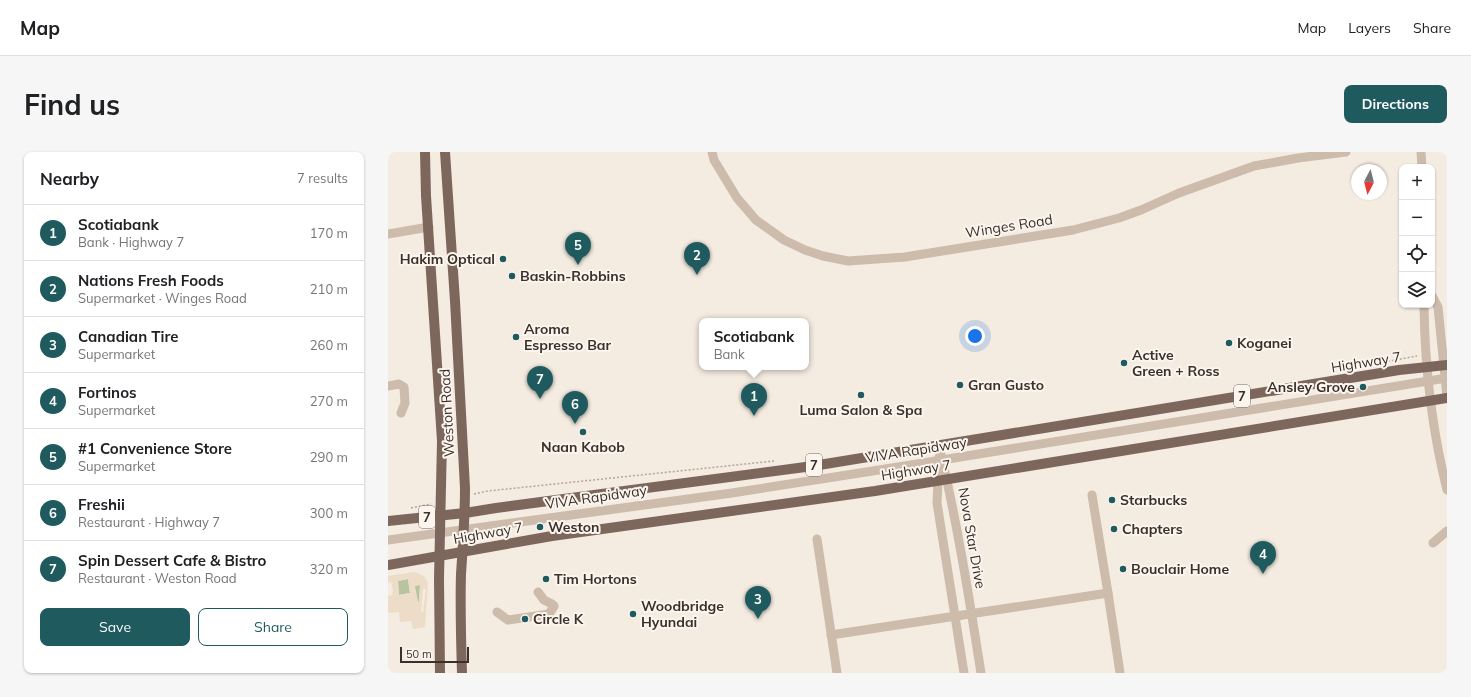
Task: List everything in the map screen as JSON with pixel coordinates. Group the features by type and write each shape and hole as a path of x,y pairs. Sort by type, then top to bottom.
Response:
{"main road":[{"name":"Weston Road","path":"425,152 442,441 439,556 440,673"},
{"name":"Weston Road","path":"445,152 455,301 465,513 464,551 461,574 462,673"},
{"name":"Highway 7","path":"388,521 465,513 813,466 1391,371 1445,366"},
{"name":"Highway 7","path":"388,565 552,536 814,500 1447,398"}],"street":[{"name":"Winges Road","path":"712,152 714,160 733,192 745,209 756,220 784,240 805,250 823,256 848,261 905,257 1073,230 1119,218 1179,193 1254,166 1298,158 1346,152"},
{"path":"1421,152 1422,164"},
{"path":"388,234 429,227"},
{"path":"1435,302 1438,307 1447,398"},
{"path":"1424,308 1424,342 1431,401 1438,452 1447,490"},
{"name":"VIVA Rapidway","path":"388,540 732,493 941,461 1446,378"},
{"path":"388,386 399,384 404,387 405,403 401,413"},
{"name":"Nova Star Drive","path":"939,446 942,480 966,577 981,673"},
{"name":"Nova Star Drive","path":"942,480 937,503 964,673"},
{"path":"1092,495 1120,673"},
{"path":"1433,543 1447,531"},
{"path":"817,539 837,673"},
{"path":"497,612 508,620 549,614 554,606 544,600 538,592"},
{"path":"831,635 1108,593"}],"path":[{"path":"807,456 822,454"},
{"path":"498,490 777,460"}],"green space":[{"path":"408,579 410,593 399,595 398,581"},
{"path":"420,585 419,602 418,602 414,586"}],"shaded area":[{"path":"414,572 424,576 428,583 425,627 413,629 411,621 400,622 399,612 388,613 388,596 392,595 393,591 391,582 388,583 388,576","holes":["408,579 410,593 399,595 398,581","420,585 418,602 415,586","423,589 426,589 423,612 421,612"]}],"place":[{"name":"Hakim Optical","path":"503,259"},
{"name":"#1 Convenience Store","path":"578,265"},
{"name":"Nations Fresh Foods","path":"697,275"},
{"name":"Baskin-Robbins","path":"512,276"},
{"name":"Aroma Espresso Bar","path":"516,337"},
{"name":"Koganei","path":"1229,343"},
{"name":"Active Green + Ross","path":"1124,363"},
{"name":"Gran Gusto","path":"960,385"},
{"name":"Ansley Grove","path":"1363,387"},
{"name":"Luma Salon & Spa","path":"861,395"},
{"name":"Spin Dessert Cafe & Bistro","path":"540,399"},
{"name":"Scotiabank","path":"754,416"},
{"name":"Freshii","path":"575,424"},
{"name":"Naan Kabob","path":"583,432"},
{"name":"Starbucks","path":"1112,500"},
{"name":"Weston","path":"540,527"},
{"name":"Chapters","path":"1114,529"},
{"name":"Bouclair Home","path":"1123,569"},
{"name":"Fortinos","path":"1263,574"},
{"name":"Tim Hortons","path":"546,579"},
{"name":"Woodbridge Hyundai","path":"633,614"},
{"name":"Circle K","path":"525,619"},
{"name":"Canadian Tire","path":"758,619"}]}
